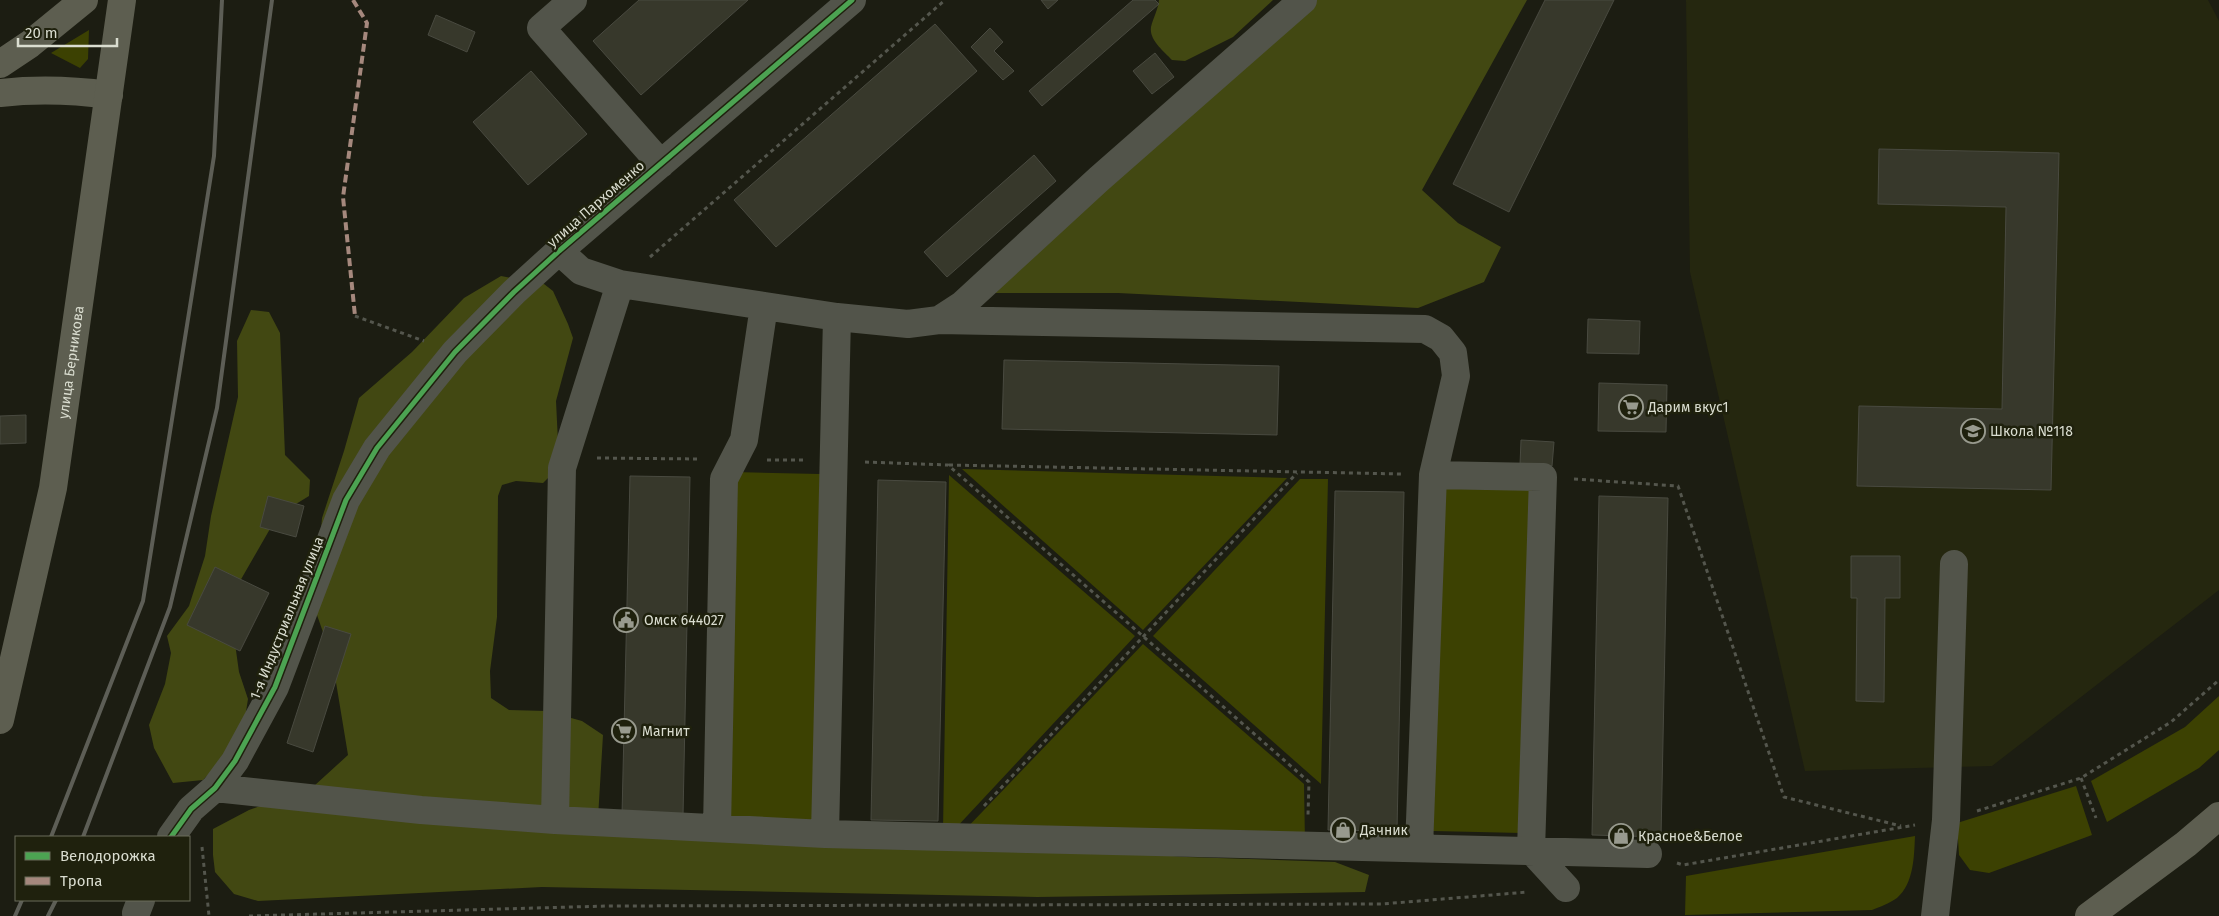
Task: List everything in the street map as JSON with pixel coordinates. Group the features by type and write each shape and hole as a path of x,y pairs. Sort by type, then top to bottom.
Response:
{"main road":[{"path":"0,64 30,44 84,0"},
{"name":"улица Берникова","path":"2,707 52,488 122,0"},
{"path":"0,94 35,90 78,91 109,95"},
{"path":"2089,916 2186,844 2219,816"}],"street":[{"path":"573,0 541,28 661,164"},
{"name":"улица Пархоменко","path":"377,448 455,352 514,292 559,251 852,0"},
{"path":"939,320 962,304 1099,178 1303,0"},
{"path":"559,251 581,271 620,284 837,317 908,324 939,320 1425,329 1441,338 1453,353 1456,376 1433,475 1419,848"},
{"path":"555,820 562,468 620,284"},
{"path":"717,828 724,479 744,440 764,306"},
{"path":"825,834 837,317"},
{"name":"1-я Индустриальная улица","path":"172,836 191,809 215,788 235,761 275,687 346,500 377,448"},
{"path":"1433,475 1543,477 1531,850 1566,888"},
{"path":"1935,916 1946,820 1954,564"},
{"path":"215,788 422,810 555,820 825,834 1648,854"}],"path":[{"path":"620,284 945,0"},
{"path":"355,316 455,352"},
{"path":"834,460 948,465 1433,475"},
{"path":"948,465 1309,782"},
{"path":"954,838 1297,473"},
{"path":"1543,477 1678,486 1784,797 1904,827"},
{"path":"2081,778 2096,818"},
{"path":"202,844 209,916"},
{"path":"249,916 608,906 1382,904 1566,888"}],"shaded area":[{"name":"Школа №118","path":"1686,0 2208,0 2219,21 2219,590 1992,766 1805,771 1690,272"}],"green space":[{"path":"1159,0 1273,0 1233,37 1185,61 1172,60 1152,36 1151,27"},
{"path":"1312,0 1527,0 1422,190 1458,223 1501,247 1484,282 1418,308 1118,293 986,293"},
{"path":"89,30 88,59 80,68 51,53"},
{"path":"501,276 544,284 553,291 573,338 556,401 558,442 552,474 543,483 516,481 502,485 498,496 497,617 490,671 491,698 509,710 546,711 582,721 603,735 598,818 1187,857 1335,862 1369,875 1365,892 1037,897 542,887 258,901 234,894 215,872 213,829 249,810 314,786 348,755 332,658 317,615 317,577 322,518 359,398 412,352 464,298"},
{"path":"251,310 269,312 280,333 285,455 310,480 309,496 278,515 232,595 233,629 239,672 248,699 245,718 226,756 203,780 173,783 154,748 149,725 165,684 171,653 167,636 189,606 205,556 211,516 238,397 237,341"},
{"path":"962,469 1287,478 1143,630"},
{"path":"733,472 820,474 813,821 726,820"},
{"path":"949,475 1135,636 954,830 943,830"},
{"path":"1300,479 1328,479 1321,784 1153,636"},
{"path":"1445,482 1532,485 1522,833 1433,831"},
{"path":"1143,644 1304,784 1305,843 961,834"},
{"path":"2219,696 2219,750 2199,768 2107,822 2091,781 2185,727"},
{"path":"2076,786 2092,835 1989,873 1970,870 1959,855 1957,823"},
{"path":"1915,836 1912,869 1903,892 1897,898 1872,910 1685,915 1686,876"}],"building":[{"path":"639,0 748,0 641,95 593,41"},
{"path":"1041,0 1058,0 1048,9"},
{"path":"1133,0 1155,0 1159,4 1042,106 1029,91"},
{"path":"1545,0 1614,0 1509,212 1453,184"},
{"path":"436,15 475,32 467,52 428,35"},
{"path":"935,24 977,71 776,247 734,200"},
{"path":"990,28 1003,42 994,51 1014,71 1003,80 971,47"},
{"path":"1155,53 1174,77 1152,94 1133,71"},
{"path":"531,71 587,134 528,185 473,122"},
{"path":"1879,149 2059,153 2051,490 1857,486 1859,406 2002,409 2006,207 1878,204"},
{"path":"1034,155 1056,181 947,277 924,252"},
{"path":"1588,319 1640,321 1639,354 1587,353"},
{"path":"1004,360 1279,366 1277,435 1002,429"},
{"path":"1599,383 1667,385 1666,432 1598,431"},
{"path":"26,415 26,443 0,444 0,416"},
{"path":"1521,440 1554,442 1552,466 1520,465"},
{"path":"630,476 690,477 683,816 622,815"},
{"path":"878,480 946,482 938,821 871,820"},
{"path":"1335,491 1404,492 1397,831 1328,830"},
{"path":"268,496 304,506 296,537 260,527"},
{"path":"1599,496 1668,498 1661,837 1592,835"},
{"path":"1851,556 1900,556 1900,598 1885,598 1884,702 1856,701 1857,598 1851,598"},
{"path":"215,567 269,593 240,651 187,625"},
{"path":"325,626 351,634 313,752 287,743"}],"railway":[{"path":"51,836 143,601 214,156 222,0"},
{"path":"83,836 170,607 217,408 272,0"},
{"path":"15,916 22,901"},
{"path":"48,916 56,901"}],"marked path":[{"path":"353,0 367,23 343,197 355,316"}],"cycle path":[{"path":"172,836 191,809 215,788 235,761 275,687 346,500 377,448 455,352 514,292 559,251 852,0"}],"place":[{"name":"Дарим вкус1","path":"1631,407"},
{"name":"Школа №118","path":"1973,431"},
{"name":"Омск 644027","path":"626,620"},
{"name":"Магнит","path":"624,731"},
{"name":"Дачник","path":"1343,830"},
{"name":"Красное&Белое","path":"1621,836"}]}
